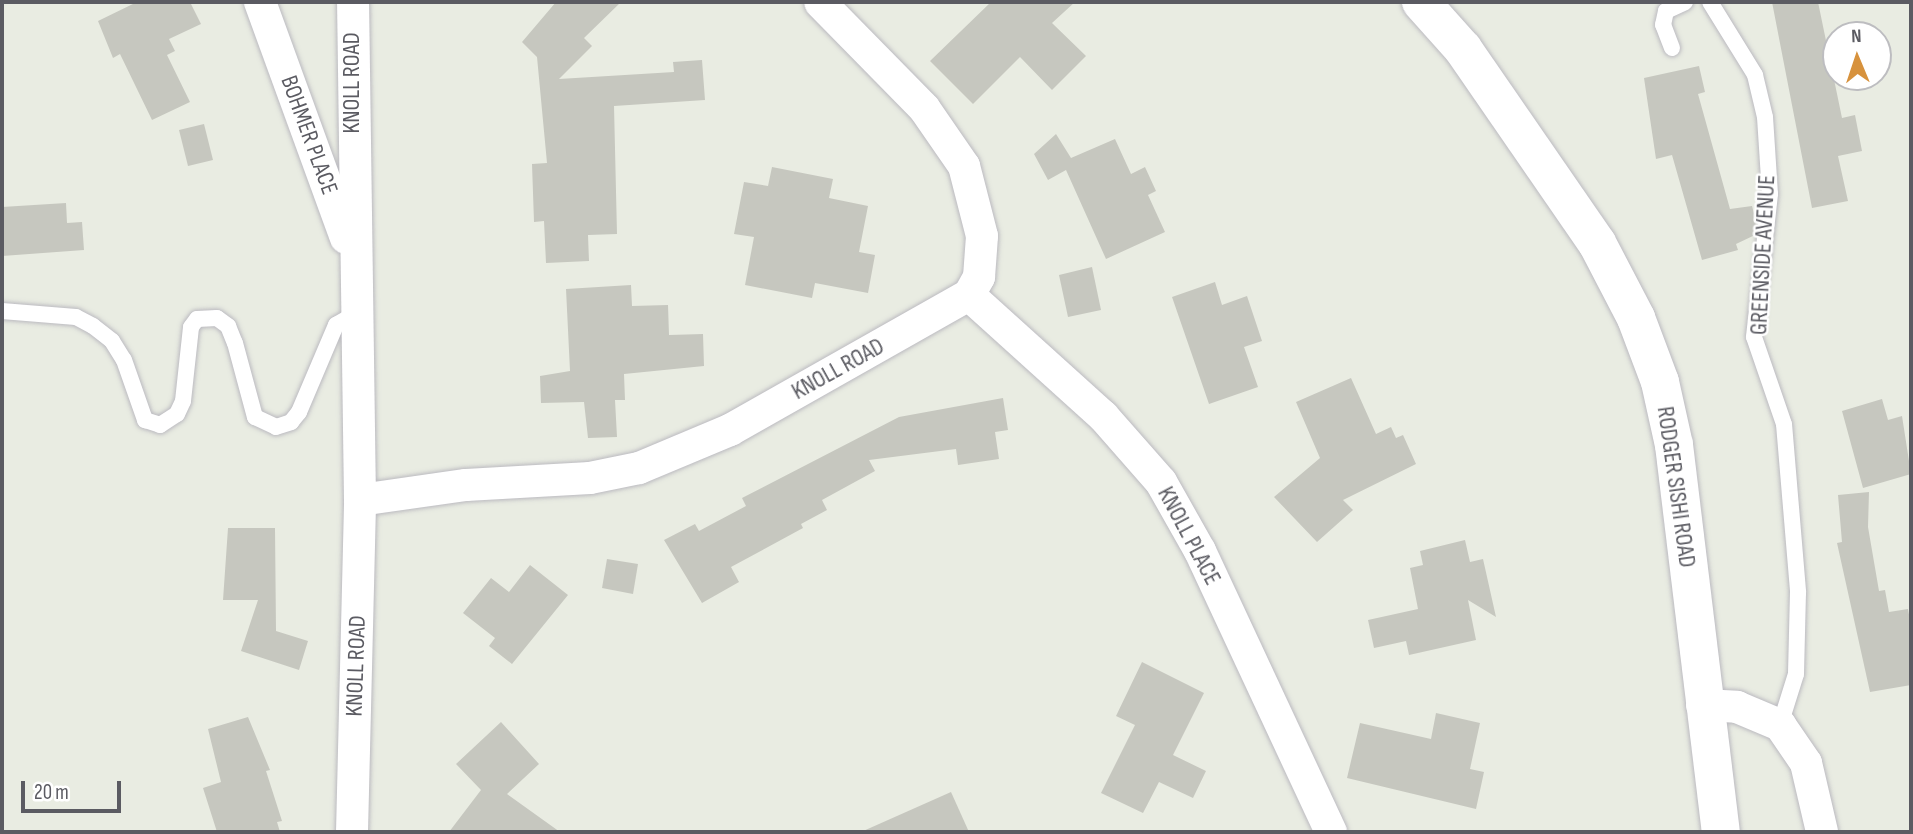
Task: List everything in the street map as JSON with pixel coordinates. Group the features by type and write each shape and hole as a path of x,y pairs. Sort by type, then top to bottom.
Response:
{"main road":[{"name":"RODGER SISHI ROAD","path":"1421,2 1463,49 1597,243 1636,318 1660,382 1674,445 1702,705 1721,832"}],"street":[{"name":"BOHMER PLACE","path":"260,2 356,269"},
{"name":"KNOLL ROAD","path":"352,832 360,500 353,2"},
{"path":"820,2 924,108 964,166 982,236 979,277 970,295"},
{"name":"KNOLL ROAD","path":"360,500 466,485 590,478 639,468 730,430 970,295"},
{"name":"KNOLL PLACE","path":"970,295 1103,416 1161,482 1200,551 1331,832"},
{"path":"1702,705 1737,707 1780,725 1806,763 1822,832"}],"lane":[{"path":"1672,48 1663,25 1665,10 1685,2"},
{"name":"GREENSIDE AVENUE","path":"1710,2 1755,75 1766,117 1770,194 1754,337 1784,424 1798,592 1796,674 1780,725"},
{"path":"2,311 76,317 93,326 112,341 124,360 145,420 160,425 177,414 183,401 191,327 197,318 217,318 228,326 235,342 255,417 276,427 299,412 336,325 358,313"}],"building":[{"path":"137,2 190,2 201,24 169,39 175,51 167,55 190,102 152,120 120,54 113,58 98,21"},
{"path":"556,2 621,2 584,38 592,46 559,79 674,72 673,62 702,60 705,100 614,106 617,234 588,235 589,261 546,263 544,221 534,222 532,164 547,163 537,57 522,42"},
{"path":"991,2 1075,2 1052,23 1086,56 1052,90 1020,57 973,104 930,61"},
{"path":"1772,2 1818,2 1822,21 1822,91 1836,91 1842,118 1855,115 1862,151 1838,156 1848,201 1812,208"},
{"path":"1699,66 1705,92 1698,94 1730,209 1752,206 1756,221 1755,235 1736,244 1738,250 1702,260 1672,155 1656,159 1644,78"},
{"path":"204,124 213,160 188,166 179,130"},
{"path":"1056,134 1071,158 1115,139 1131,174 1145,167 1156,191 1148,195 1165,232 1106,259 1066,170 1048,180 1034,154"},
{"path":"772,167 833,179 829,198 868,206 859,252 875,255 868,293 815,283 812,298 745,285 754,237 734,234 744,182 768,186"},
{"path":"66,203 67,223 82,222 84,250 2,256 2,207"},
{"path":"1092,267 1101,310 1068,317 1059,275"},
{"path":"1215,282 1222,305 1247,296 1262,341 1244,347 1258,387 1209,404 1172,297"},
{"path":"631,285 632,306 668,305 669,335 703,334 704,366 624,374 625,400 615,400 617,437 588,438 584,402 541,403 540,376 570,371 566,289"},
{"path":"1351,378 1376,434 1391,427 1396,438 1403,435 1416,464 1343,500 1353,510 1317,542 1274,497 1320,458 1296,402"},
{"path":"1003,398 1008,430 995,432 999,459 958,465 956,449 869,460 875,471 822,500 827,510 801,524 803,528 731,567 739,582 702,603 664,540 695,524 699,531 746,506 742,498 899,417"},
{"path":"1882,399 1888,420 1902,416 1911,474 1863,488 1842,411"},
{"path":"1869,492 1868,527 1879,591 1885,590 1889,612 1908,609 1911,626 1911,685 1870,692 1837,543 1842,542 1838,495"},
{"path":"228,528 275,528 276,631 308,641 299,670 241,651 258,600 223,600"},
{"path":"1465,540 1470,562 1483,559 1496,617 1468,600 1476,640 1409,655 1406,641 1374,648 1368,620 1418,609 1410,568 1423,565 1420,551"},
{"path":"607,559 638,564 633,594 602,588"},
{"path":"530,565 568,595 512,664 489,646 495,638 463,613 491,578 509,592"},
{"path":"1142,662 1204,693 1173,755 1206,771 1193,798 1159,782 1143,813 1101,793 1135,725 1116,716"},
{"path":"1436,713 1480,723 1470,769 1484,772 1476,809 1347,778 1360,723 1431,739"},
{"path":"248,717 270,770 266,771 282,821 277,822 280,832 217,832 203,788 221,782 208,729"},
{"path":"501,722 539,764 507,794 560,832 449,832 481,790 456,764"},
{"path":"951,792 969,832 861,832"}]}
